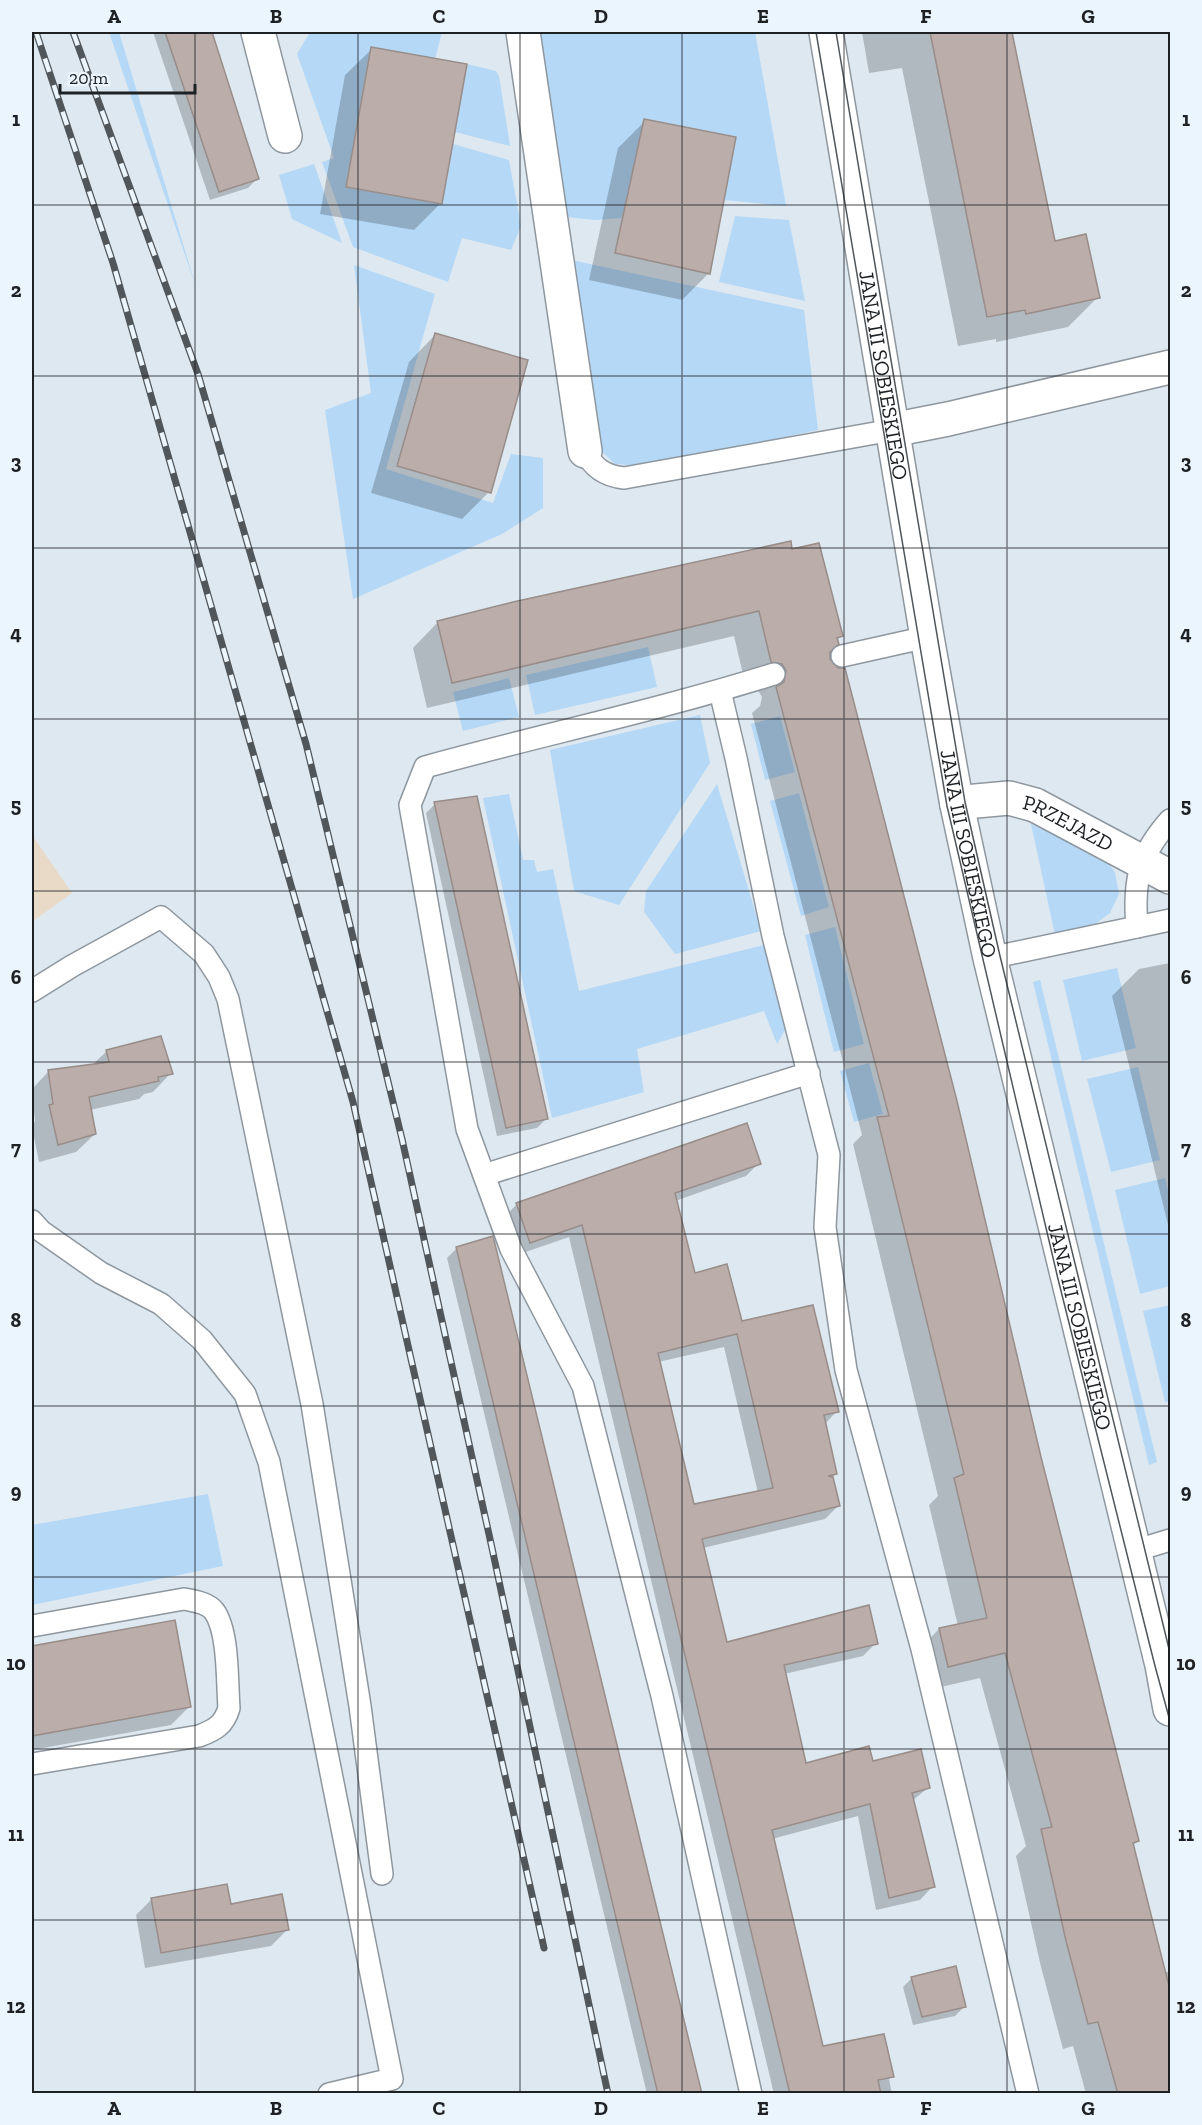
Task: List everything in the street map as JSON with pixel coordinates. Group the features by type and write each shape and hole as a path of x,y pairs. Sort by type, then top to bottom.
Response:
{"street":[{"path":"258,32 285,136"},
{"path":"523,32 585,451"},
{"name":"JANA III SOBIESKIEGO","path":"826,32 957,805 990,958 1134,1551 1166,1672 1170,1709"},
{"path":"892,430 1170,367"},
{"name":"PRZEJAZD","path":"957,805 1010,798 1035,805 1170,877"}],"lane":[{"path":"585,451 596,468 624,478 892,430"},
{"path":"842,656 927,637"},
{"path":"751,2094 662,1696 583,1386 511,1249 467,1129 411,805 425,767 530,738 720,691 774,674"},
{"path":"720,691 773,936 829,1155 825,1227 846,1370 922,1649 1028,2094"},
{"path":"1137,927 1134,896 1142,862 1156,835 1170,820"},
{"path":"32,991 72,966 161,918 204,954 228,999 312,1404 360,1706 382,1874"},
{"path":"990,958 1170,921"},
{"path":"484,1175 809,1073"},
{"path":"32,1221 41,1231 101,1273 161,1304 202,1340 245,1394 269,1462 392,2079 329,2094"},
{"path":"1134,1551 1170,1540"},
{"path":"32,1626 184,1599 200,1602 213,1610 223,1631 229,1708 226,1718 217,1729 199,1737 32,1764"}],"shaded area":[{"path":"109,32 119,32 196,287"},
{"path":"310,32 442,32 435,59 371,47 346,187 442,204 453,144 509,160 521,226 511,250 462,238 448,282 353,247 322,162 334,158 297,54"},
{"path":"532,32 755,32 786,206 724,200 623,218 595,220 566,217"},
{"path":"467,64 496,71 499,76 510,146 455,132"},
{"path":"314,164 342,243 292,219 279,175"},
{"path":"735,216 789,220 805,301 719,282"},
{"path":"567,259 804,310 818,430 645,466 615,464 596,446"},
{"path":"354,265 435,294 386,469 493,503 511,454 543,458 543,508 502,534 353,599 325,410 371,393"},
{"path":"648,647 657,687 535,715 526,675"},
{"path":"509,678 519,717 463,731 453,692"},
{"path":"700,715 710,763 619,905 574,891 550,750"},
{"path":"780,716 795,772 765,780 751,724"},
{"path":"717,784 761,931 675,954 644,912 646,891"},
{"path":"799,793 829,907 801,916 770,801"},
{"path":"509,794 523,860 534,860 537,872 553,869 579,991 764,945 789,1023 777,1044 764,1011 637,1049 644,1092 552,1118 483,798"},
{"path":"1031,824 1102,855 1115,872 1119,894 1110,913 1094,925 1055,935"},
{"path":"32,835 72,893 32,922"},
{"path":"835,927 864,1044 834,1052 805,935"},
{"path":"1117,968 1136,1048 1082,1061 1063,980"},
{"path":"1040,980 1157,1462 1149,1465 1033,982"},
{"path":"869,1063 883,1114 854,1122 840,1071"},
{"path":"1138,1067 1160,1160 1111,1172 1087,1079"},
{"path":"1165,1178 1170,1199 1170,1286 1140,1294 1115,1190"},
{"path":"1170,1305 1170,1401 1165,1402 1143,1311"},
{"path":"208,1494 223,1566 32,1605 32,1525"}],"building":[{"path":"165,32 212,32 259,179 219,192"},
{"path":"930,32 1012,32 1055,241 1086,234 1100,298 1026,314 1025,310 987,317"},
{"path":"371,47 467,64 442,204 346,187"},
{"path":"644,119 736,137 710,274 615,253"},
{"path":"435,333 528,360 491,493 397,466"},
{"path":"791,541 792,549 819,543 843,636 837,638 839,644 830,652 830,659 838,668 845,668 957,1101 1041,1457 1139,1841 1133,1843 1170,1990 1170,2094 1118,2094 1098,2022 1088,2024 1066,1941 1041,1829 1052,1827 1005,1653 948,1667 939,1628 987,1618 954,1478 964,1474 877,1117 889,1116 776,687 784,682 786,671 782,664 771,662 759,611 452,683 437,621"},
{"path":"477,796 548,1119 506,1128 434,802"},
{"path":"161,1036 173,1074 158,1077 159,1081 89,1097 96,1134 58,1145 49,1105 53,1104 48,1070 109,1062 106,1050"},
{"path":"747,1123 761,1164 675,1193 695,1273 727,1264 742,1321 813,1305 839,1412 824,1415 837,1474 828,1476 833,1477 840,1506 702,1539 727,1642 869,1605 878,1644 784,1665 806,1763 869,1746 873,1761 921,1749 930,1788 912,1793 935,1887 889,1898 870,1804 772,1830 823,2046 884,2034 894,2077 878,2080 881,2094 790,2094 582,1225 530,1243 516,1203","holes":["737,1334 773,1488 694,1504 658,1353"]},
{"path":"493,1236 702,2094 658,2094 456,1247"},
{"path":"175,1620 191,1707 32,1736 32,1646"},
{"path":"227,1884 231,1904 282,1894 289,1930 161,1953 151,1898"},
{"path":"956,1966 966,2007 922,2017 911,1977"}],"tram line":[{"path":"816,32 947,806 1058,1279 1170,1721"},
{"path":"836,32 965,802 1000,956 1170,1653"}],"railway":[{"path":"36,32 113,263 353,1102 544,1948"},
{"path":"73,32 198,374 306,744 402,1139 608,2094"}]}
